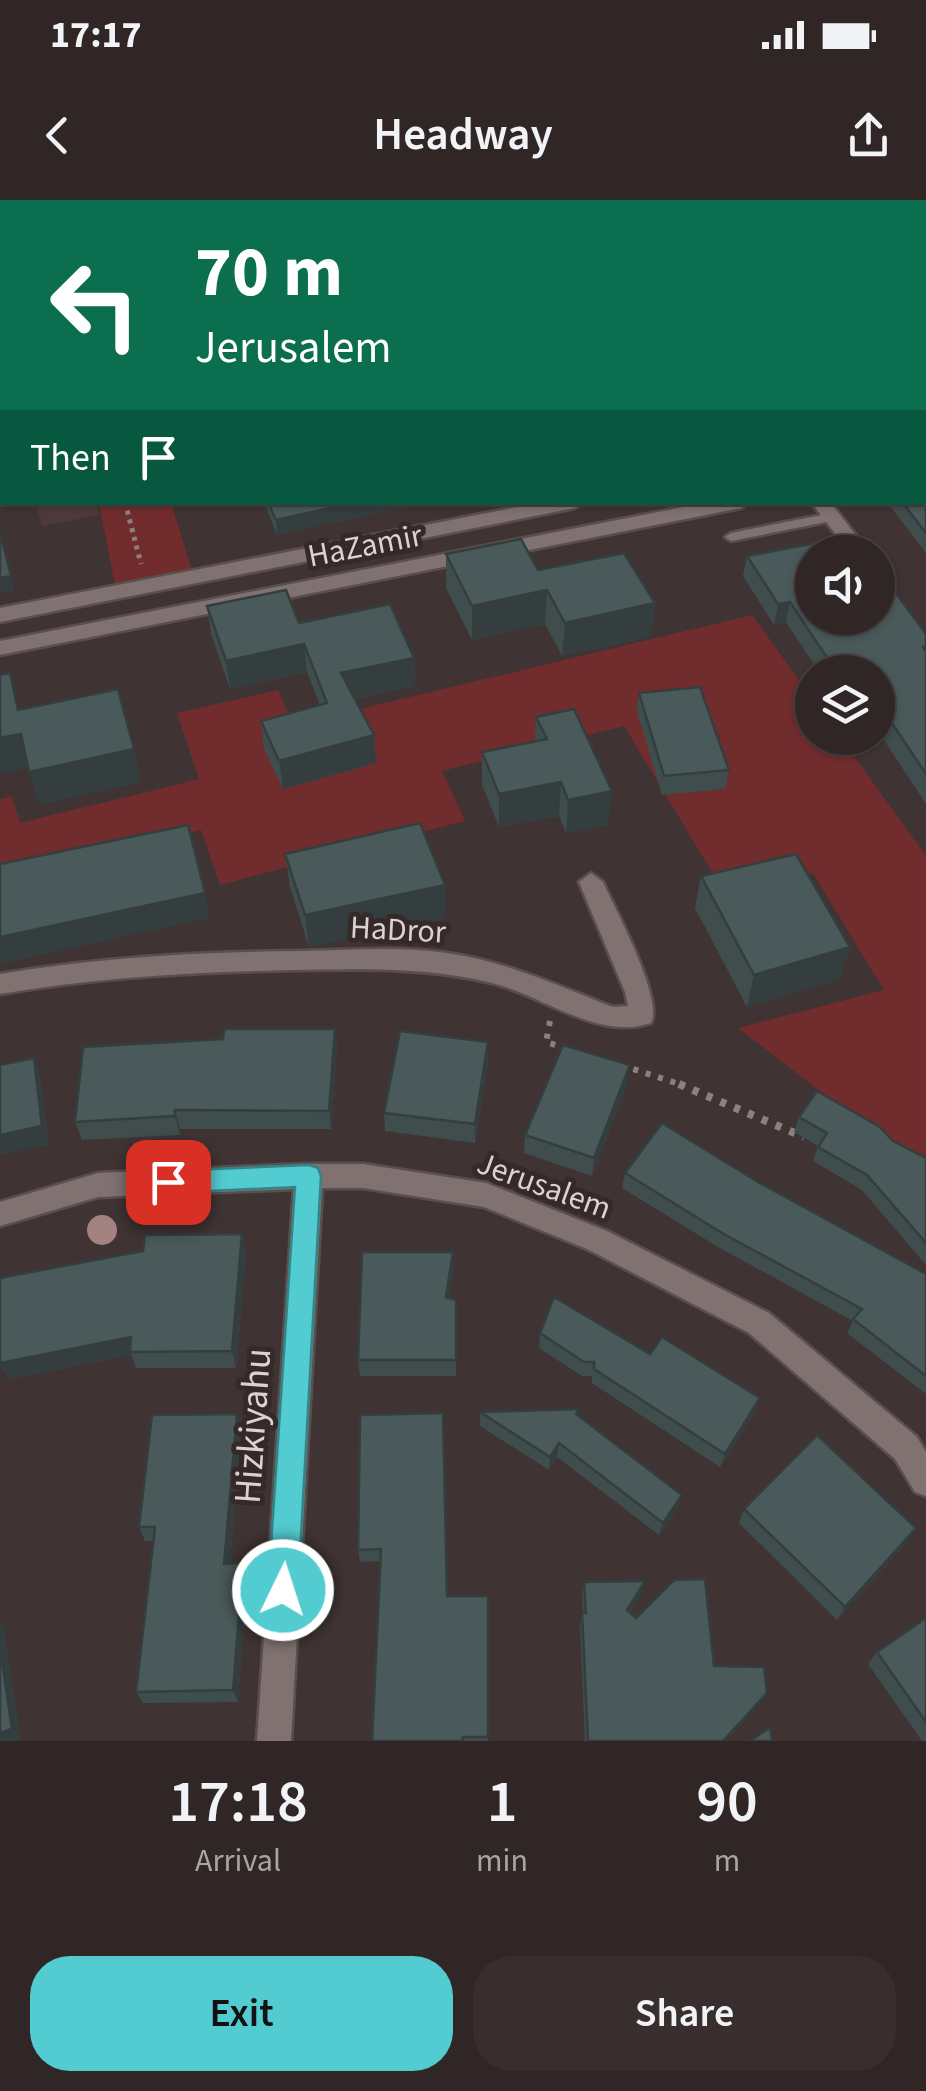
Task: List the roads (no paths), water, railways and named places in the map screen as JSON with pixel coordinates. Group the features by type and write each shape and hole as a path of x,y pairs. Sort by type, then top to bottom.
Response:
{"street":[{"name":"HaZamir","path":"0,615 560,505"},
{"name":"HaZamir","path":"0,648 726,505"},
{"path":"826,510 846,535"},
{"path":"120,590 106,598 104,610 112,619 129,622"},
{"path":"50,604 69,605 79,614 78,628 62,635"},
{"name":"HaDror","path":"0,984 179,962 403,959 448,963 505,976 612,1017 642,1016 638,992 590,882"},
{"name":"Jerusalem","path":"0,1214 98,1185 309,1176 363,1176 486,1194 597,1240 760,1323 906,1448 926,1480"},
{"name":"Hizkiyahu","path":"274,1741 309,1176"}],"lane":[{"path":"731,538 826,510"}]}
